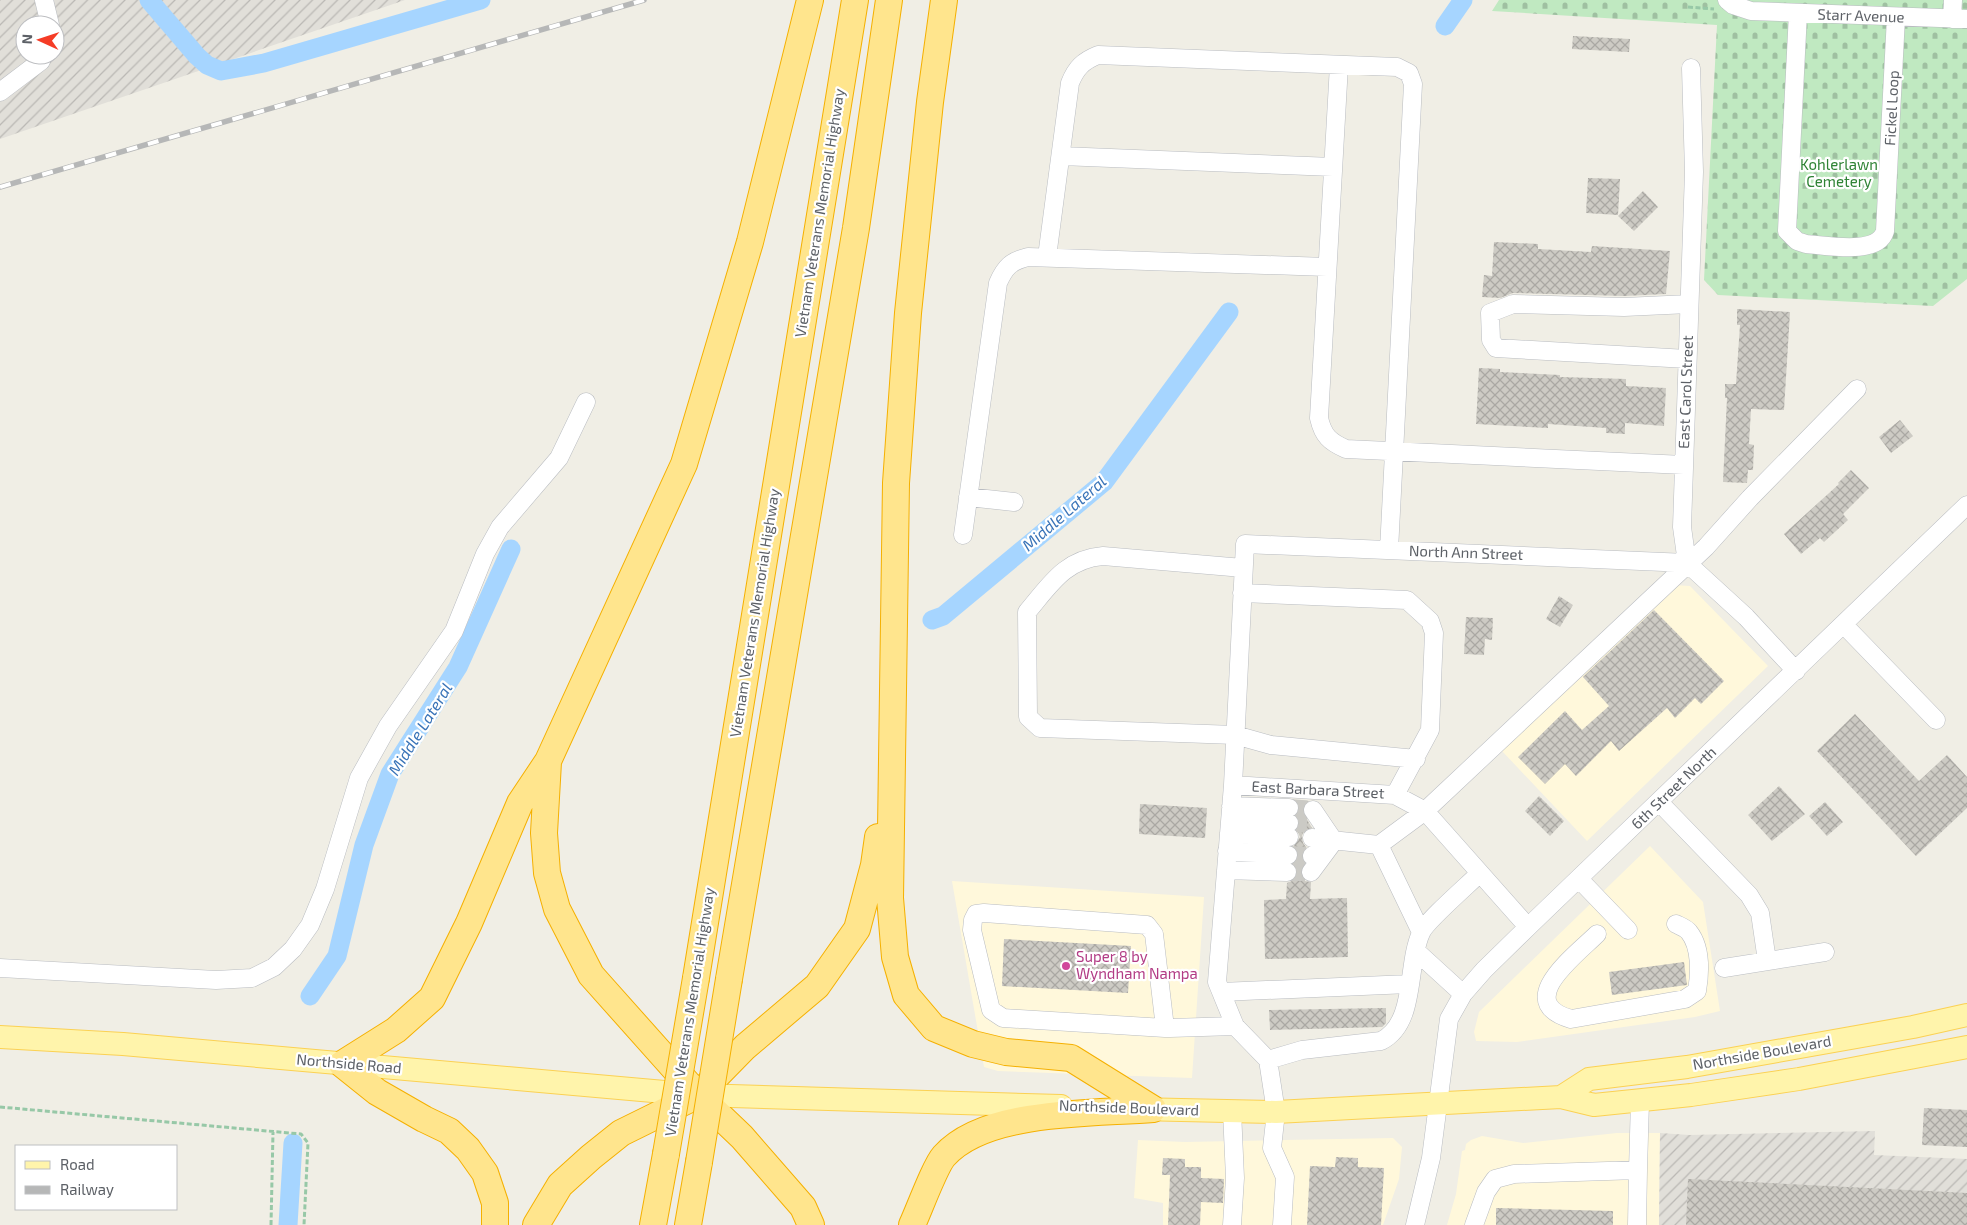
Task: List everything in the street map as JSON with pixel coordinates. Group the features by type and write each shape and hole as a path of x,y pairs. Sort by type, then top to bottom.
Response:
{"highway":[{"path":"688,1225 856,228 889,0"},
{"path":"944,0 930,102 908,313 896,483 890,898 895,958 906,995 934,1028 973,1044 1006,1052 1071,1058 1153,1109"},
{"name":"Vietnam Veterans Memorial Highway","path":"653,1225 696,978 855,2"},
{"path":"495,1225 494,1204 485,1173 468,1149 449,1131 424,1120 377,1092 342,1064 396,1030 432,998 469,923 520,803 548,761 684,464 750,242 808,9"},
{"path":"536,1225 560,1185 591,1157 621,1133 698,1095 744,1047 817,986 857,929 874,865 893,742"},
{"path":"548,761 544,833 547,873 557,910 591,975 698,1095 742,1137 803,1207 811,1225"},
{"path":"912,1225 944,1156 977,1131 1014,1120 1153,1109"}],"main road":[{"name":"Northside Boulevard","path":"1561,1097 1589,1079 1697,1065 1913,1027 1967,1015"},
{"name":"Northside Road","path":"0,1037 123,1044 698,1095"},
{"name":"Northside Boulevard","path":"698,1095 1276,1112 1561,1097 1594,1105 1640,1101 1799,1079 1967,1047"}],"street":[{"path":"44,0 48,15"},
{"name":"Starr Avenue","path":"1727,0 1733,5 1752,11 1959,19"},
{"path":"1953,0 1959,19"},
{"name":"Fickel Loop","path":"1798,13 1787,231 1797,241 1806,244 1864,247 1879,241 1885,231 1896,17"},
{"path":"1047,257 1070,84 1074,72 1085,60 1098,55 1397,67 1409,73 1413,84 1389,550"},
{"path":"0,92 36,65"},
{"path":"1339,65 1319,418 1322,433 1332,443 1346,449 1684,465"},
{"name":"East Carol Street","path":"1687,563 1682,526 1694,172 1691,68"},
{"path":"1061,156 1333,167"},
{"path":"962,535 998,283 1004,268 1014,260 1028,256 1327,266"},
{"path":"1687,359 1496,348 1490,340 1490,313 1513,304 1624,307 1689,304"},
{"path":"1312,840 1379,845 1425,811 1706,547 1750,498 1857,389"},
{"path":"0,968 216,980 252,978 274,968 294,949 310,926 325,889 359,778 388,726 454,631 485,554 500,527 559,458 586,402"},
{"path":"968,497 1014,502"},
{"name":"6th Street North","path":"1415,1225 1431,1158 1449,1019 1463,994 1484,970 1528,927 1967,505"},
{"name":"North Ann Street","path":"1245,544 1687,563"},
{"name":"East Barbara Street","path":"1245,544 1233,785 1396,794 1425,811 1528,927"},
{"path":"1243,568 1103,556 1085,557 1065,569 1027,612 1028,717 1040,728 1235,735 1271,745 1416,758"},
{"path":"1687,563 1746,617 1796,671"},
{"path":"1242,593 1407,600 1430,621 1434,633 1430,730 1396,794"},
{"path":"1844,625 1936,720"},
{"path":"1233,785 1216,982 1235,1026 1268,1060 1276,1112 1272,1148 1286,1177 1282,1225"},
{"path":"1659,802 1750,895 1760,913 1767,961"},
{"path":"1230,820 1289,823 1230,820"},
{"path":"1312,840 1334,841"},
{"path":"1312,840 1334,841"},
{"path":"1379,845 1421,932"},
{"path":"1226,870 1288,863 1227,851"},
{"path":"1268,1060 1302,1050 1381,1041 1392,1035 1401,1022 1421,932 1480,873"},
{"path":"1578,879 1628,930"},
{"path":"1165,1028 1154,934 1146,925 984,912 976,914 972,930 991,1010 1003,1018 1165,1028 1235,1026"},
{"path":"1597,934 1551,980 1545,994 1548,1005 1557,1015 1571,1019 1686,999 1697,991 1699,975 1695,942 1688,930 1676,924"},
{"path":"1416,952 1463,994"},
{"path":"1724,968 1825,952"},
{"path":"1221,992 1409,984"},
{"path":"1637,1225 1640,1101"},
{"path":"1232,1111 1235,1178 1232,1225"},
{"path":"1474,1225 1486,1192 1495,1179 1514,1174 1638,1170"}],"path":[{"path":"0,1107 301,1134 308,1143 304,1225"},
{"path":"271,1225 273,1132"}],"shaded area":[{"path":"0,0 405,0 0,139"},
{"path":"1673,585 1690,586 1768,666 1587,841 1502,751"},
{"path":"1650,846 1703,902 1720,1011 1695,1017 1517,1042 1476,1041 1474,1032 1479,1012"},
{"path":"952,881 1204,897 1192,1078 998,1071 984,1067"},
{"path":"1875,1131 1874,1155 1967,1159 1967,1225 1659,1225 1660,1133 1689,1135"},
{"path":"1617,1133 1660,1133 1659,1225 1447,1225 1456,1194 1462,1151 1465,1150 1466,1144 1471,1140 1482,1136 1523,1143"},
{"path":"1393,1138 1402,1147 1399,1179 1383,1225 1163,1225 1163,1203 1134,1198 1138,1140 1185,1142"}],"green space":[{"name":"Kohlerlawn Cemetery","path":"1499,0 1967,0 1967,279 1933,306 1718,295 1704,280 1717,25 1492,11"}],"building":[{"path":"1573,36 1630,39 1629,52 1572,49"},
{"path":"1588,178 1620,179 1618,215 1586,213"},
{"path":"1643,191 1658,207 1634,231 1618,216"},
{"path":"1494,242 1538,244 1538,249 1591,252 1592,246 1670,251 1666,294 1624,296 1513,293 1500,298 1482,297 1484,275 1492,276"},
{"path":"1737,309 1790,312 1784,410 1751,409 1749,444 1754,445 1753,470 1748,470 1747,483 1723,482 1727,398 1725,398 1725,384 1736,384 1740,325 1737,325"},
{"path":"1479,368 1500,369 1500,372 1560,375 1560,377 1626,379 1626,386 1666,388 1664,426 1625,423 1625,434 1606,433 1606,428 1548,424 1548,428 1476,424"},
{"path":"1900,420 1913,436 1891,453 1879,437"},
{"path":"1851,470 1869,488 1843,514 1848,520 1824,542 1820,538 1801,554 1784,534 1839,484"},
{"path":"1559,596 1573,605 1560,627 1546,619"},
{"path":"1654,610 1724,681 1701,704 1695,698 1675,718 1667,708 1619,751 1611,741 1576,776 1565,764 1545,784 1518,757 1565,711 1582,730 1609,706 1583,677"},
{"path":"1466,617 1493,618 1492,640 1485,639 1484,655 1464,654"},
{"path":"1855,714 1919,781 1947,755 1967,777 1967,808 1916,856 1817,751"},
{"path":"1779,786 1805,814 1772,841 1748,815"},
{"path":"1539,796 1564,821 1550,836 1525,811"},
{"path":"1296,800 1309,801 1304,805 1302,811 1312,828 1304,831 1302,836 1306,847 1301,856 1304,863 1301,876 1305,881 1311,882 1310,899 1347,898 1348,957 1265,959 1264,900 1286,899 1287,883 1292,881 1298,873 1294,864 1299,855 1294,846 1300,837 1297,830 1300,823 1296,815 1300,808"},
{"path":"1825,802 1843,822 1827,836 1809,816"},
{"path":"1140,804 1207,808 1205,838 1139,834"},
{"name":"Super 8 by Wyndham Nampa","path":"1004,939 1131,946 1128,993 1002,986"},
{"path":"1684,962 1687,985 1612,995 1609,972"},
{"path":"1386,1008 1386,1023 1382,1027 1270,1030 1269,1010"},
{"path":"1924,1108 1967,1110 1967,1147 1922,1145"},
{"path":"1336,1157 1358,1158 1358,1167 1384,1168 1381,1225 1307,1225 1310,1166 1335,1167"},
{"path":"1163,1158 1185,1159 1185,1167 1201,1167 1201,1178 1224,1179 1223,1203 1201,1202 1200,1225 1168,1225 1170,1175 1162,1175"},
{"path":"1688,1179 1967,1193 1967,1225 1686,1225"},
{"path":"1496,1208 1613,1211 1613,1225 1496,1225"}],"waterway":[{"path":"149,0 197,56 207,65 221,71 264,63 481,0"},
{"name":"Middle Lateral","path":"1445,26 1463,0"},
{"name":"Middle Lateral","path":"932,620 943,616 1104,482 1229,312"},
{"name":"Middle Lateral","path":"310,996 337,956 364,845 390,774 458,667 511,549"},
{"name":"Middle Lateral","path":"288,1225 293,1143"}],"tunnel":[{"path":"1289,808 1313,810"},
{"path":"1289,823 1313,824"},
{"path":"1288,855 1312,856"},
{"path":"1287,872 1311,872"}],"railway":[{"path":"0,187 644,0"}],"place":[{"name":"Super 8 by Wyndham Nampa","path":"1066,966"}]}
